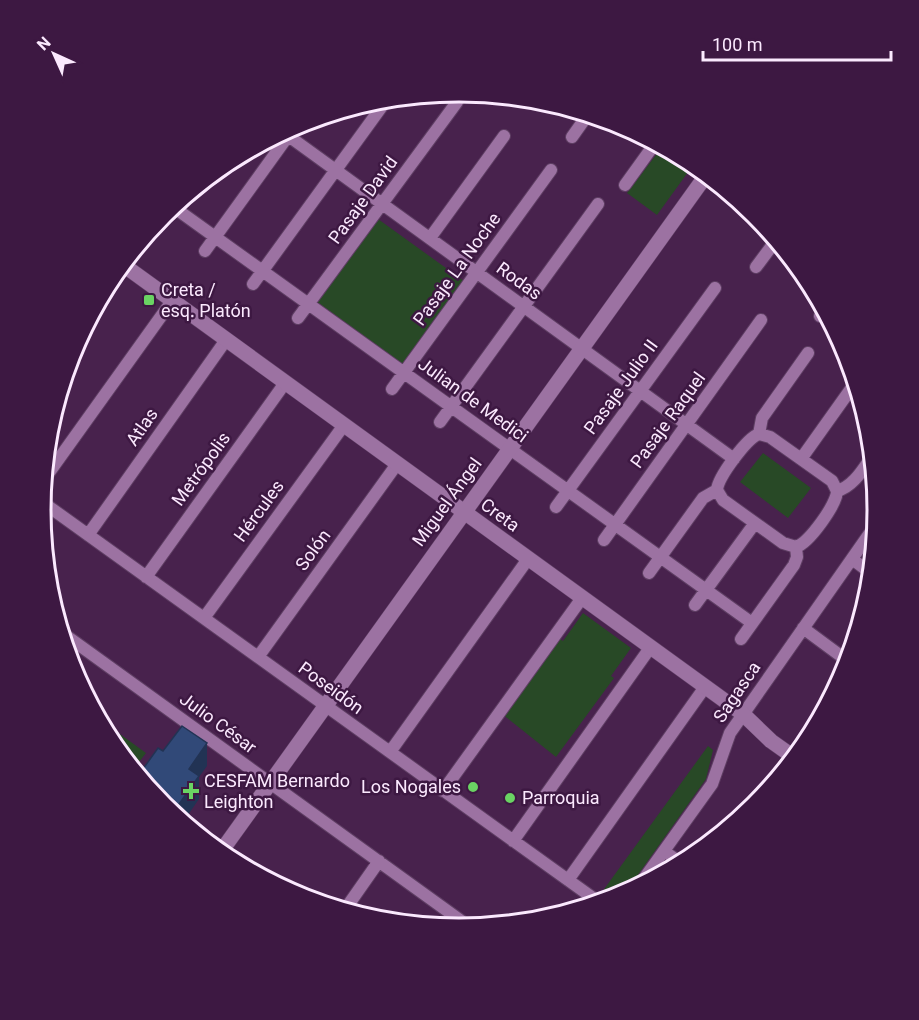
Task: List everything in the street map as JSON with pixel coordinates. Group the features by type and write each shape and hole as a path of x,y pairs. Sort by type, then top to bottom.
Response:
{"street":[{"name":"Pasaje David","path":"298,318 457,102"},
{"path":"253,284 380,109"},
{"path":"572,136 583,120"},
{"name":"Rodas","path":"296,136 336,170 382,204 734,459"},
{"path":"430,238 504,136"},
{"path":"205,251 279,144"},
{"path":"626,185 651,149"},
{"name":"Pasaje La Noche","path":"392,389 551,170"},
{"name":"Miguel Ángel","path":"226,845 702,181"},
{"path":"440,422 598,204"},
{"name":"Julian de Medici","path":"180,212 752,623"},
{"path":"756,267 772,246"},
{"name":"Creta","path":"129,269 743,714 771,741 788,753"},
{"name":"Pasaje Julio II","path":"556,507 715,288"},
{"path":"53,467 172,301"},
{"name":"Pasaje Raquel","path":"603,540 761,320"},
{"name":"Atlas","path":"88,535 226,340"},
{"path":"759,434 762,418 808,353"},
{"name":"Metrópolis","path":"146,577 285,383"},
{"path":"801,459 850,391"},
{"name":"Hércules","path":"204,618 344,426"},
{"path":"759,434 770,437 801,459 832,481 837,491 835,502 807,540 796,547 787,545 723,500 717,490 719,480 749,439 759,434"},
{"name":"Solón","path":"258,657 397,464"},
{"path":"837,491 853,482 866,465"},
{"path":"650,573 704,498 717,490"},
{"name":"Poseidón","path":"51,508 591,897"},
{"path":"696,605 755,523"},
{"name":"Sagasca","path":"649,871 712,784 726,741 743,714 867,538"},
{"path":"741,639 794,565 797,557 796,547"},
{"path":"390,752 528,559"},
{"path":"852,559 864,568"},
{"path":"443,791 582,598"},
{"path":"803,628 841,656"},
{"name":"Julio César","path":"73,641 457,918"},
{"path":"513,841 650,648"},
{"path":"568,880 705,687"},
{"path":"664,851 674,858"},
{"path":"349,904 379,861"}],"green space":[{"path":"658,153 688,172 657,215 627,193"},
{"path":"378,219 464,281 404,366 317,302"},
{"path":"763,453 811,488 788,518 740,482"},
{"path":"583,613 631,648 611,676 614,678 556,757 502,714 558,638 563,641"},
{"path":"117,732 146,753 138,763"},
{"path":"708,746 713,750 706,779 636,878 602,892"}],"building":[{"path":"182,726 207,743 189,769 199,776 178,806 143,769 158,748 163,751"}],"place":[{"name":"Creta / esq. Platón","path":"149,300"},
{"name":"Los Nogales","path":"473,787"},
{"name":"CESFAM Bernardo Leighton","path":"191,791"},
{"name":"Parroquia","path":"510,798"}]}
